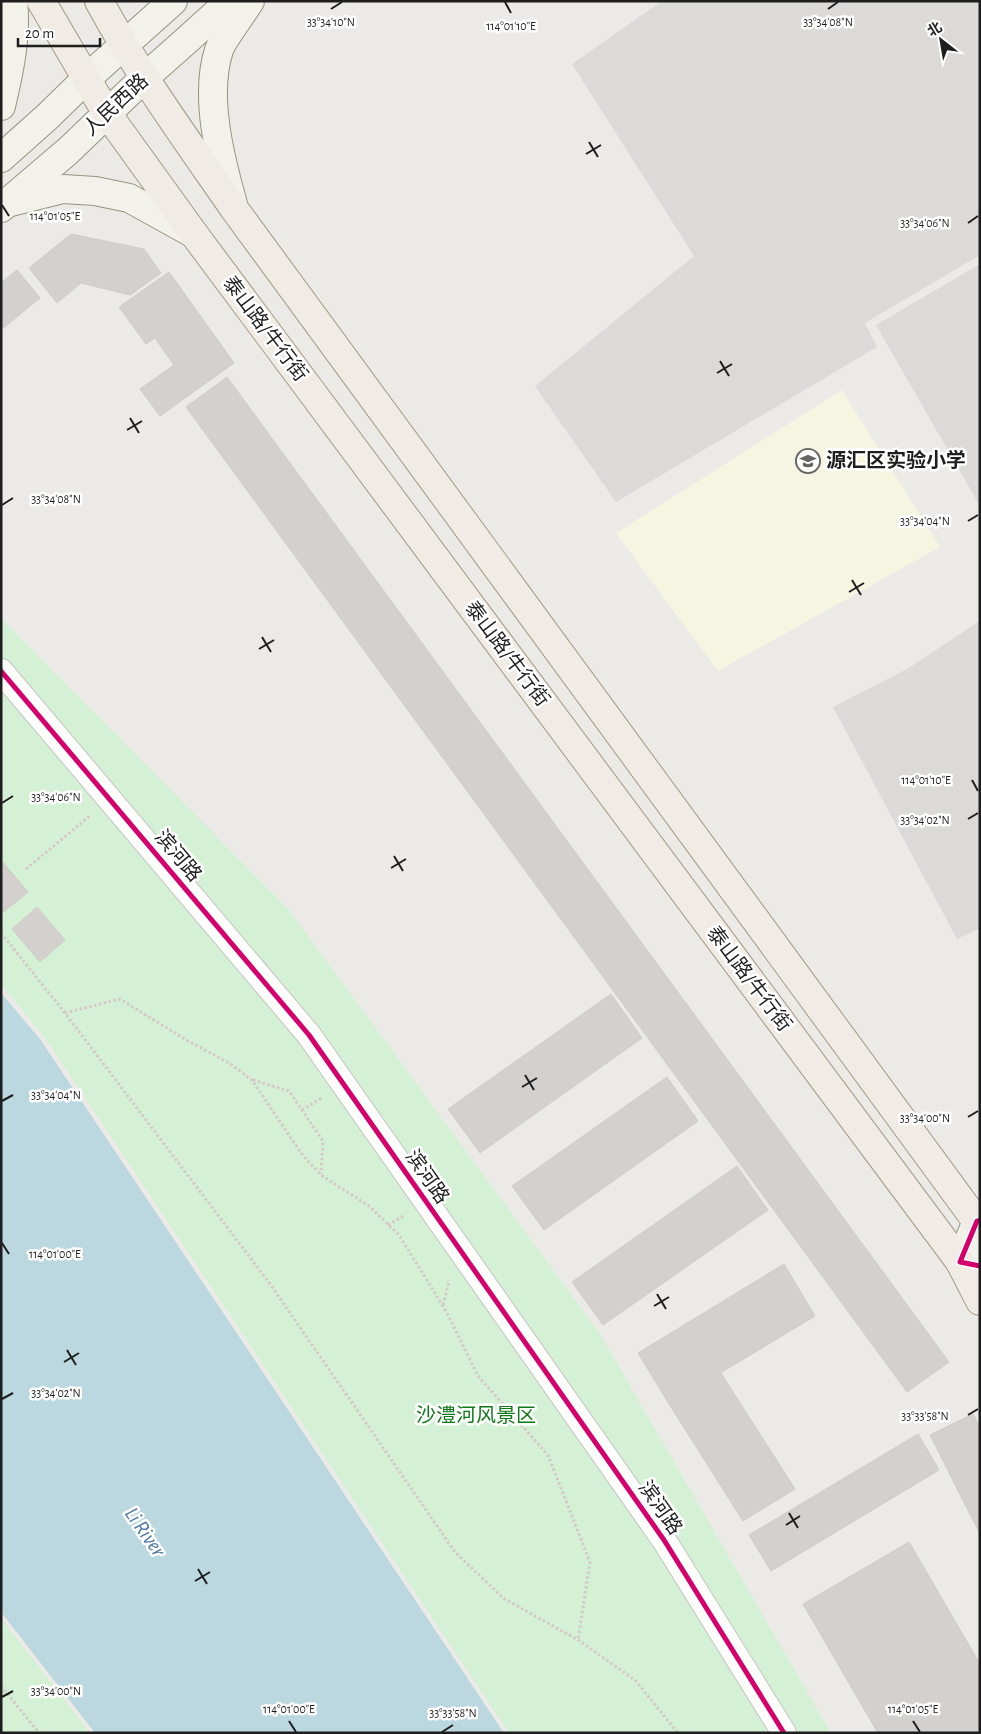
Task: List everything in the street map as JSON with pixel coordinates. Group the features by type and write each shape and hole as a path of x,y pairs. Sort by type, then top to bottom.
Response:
{"main road":[{"path":"1,106 10,67 15,14 13,1"},
{"name":"泰山路/牛行街","path":"41,1 106,112 194,234 970,1264 980,1301"},
{"name":"泰山路/牛行街","path":"99,1 144,78 234,210 979,1222"},
{"name":"人民西路","path":"1,158 173,1"},
{"name":"人民西路","path":"4,206 69,150 106,112 230,1"},
{"path":"234,210 220,160 215,125 214,83 220,48 250,1"},
{"path":"4,206 63,190 95,191 129,198 194,234"},
{"path":"970,1264 979,1222"}],"street":[{"name":"滨河路","path":"1,671 309,1035 664,1540 784,1733"}],"path":[{"path":"26,870 110,799"},
{"path":"1,934 65,1013 270,1284 455,1552 503,1598 578,1640 636,1680 678,1733"},
{"path":"65,1013 120,999 188,1041 229,1063 252,1080 301,1153 320,1175 369,1206 399,1235 443,1306 478,1376 548,1455 590,1562 578,1640"},
{"path":"252,1080 289,1091 323,1141 320,1175"},
{"path":"388,1224 405,1214 410,1222"},
{"path":"443,1306 449,1282 444,1275"},
{"path":"1,1686 38,1733"}],"shaded area":[{"path":"662,1 980,1 980,255 865,323 877,347 616,502 535,386 694,256 572,64"},
{"path":"980,264 980,506 876,325"},
{"name":"源汇区实验小学","path":"842,390 940,547 718,671 616,533"},
{"path":"980,621 980,928 957,939 833,707 907,669"}],"green space":[{"name":"沙澧河风景区","path":"1,618 289,910 600,1334 831,1733 509,1733 43,1035 1,985"},
{"path":"1,1618 90,1733 1,1733"}],"water":[{"name":"Li River","path":"1,993 40,1039 504,1733 95,1733 1,1612"}],"building":[{"path":"71,234 144,249 161,273 130,295 81,283 57,303 29,268"},
{"path":"17,270 40,298 1,330 1,283"},
{"path":"169,272 234,363 160,416 140,389 174,365 155,338 146,344 119,307"},
{"path":"227,377 949,1362 907,1392 186,407"},
{"path":"1,860 28,892 1,914"},
{"path":"37,907 65,940 40,962 12,929"},
{"path":"611,994 642,1038 480,1153 448,1109"},
{"path":"667,1077 698,1121 544,1230 512,1186"},
{"path":"737,1166 768,1210 603,1325 572,1282"},
{"path":"784,1264 815,1316 669,1404 638,1353"},
{"path":"721,1373 795,1489 743,1521 669,1404"},
{"path":"973,1414 980,1427 980,1534 930,1435"},
{"path":"918,1434 939,1470 771,1571 749,1535"},
{"path":"909,1542 980,1664 980,1733 878,1733 803,1604"}],"cycle path":[{"path":"1,671 309,1035 664,1540 784,1733"},
{"path":"980,1220 977,1221 960,1262 980,1266"}],"place":[{"name":"源汇区实验小学","path":"808,461"}]}
